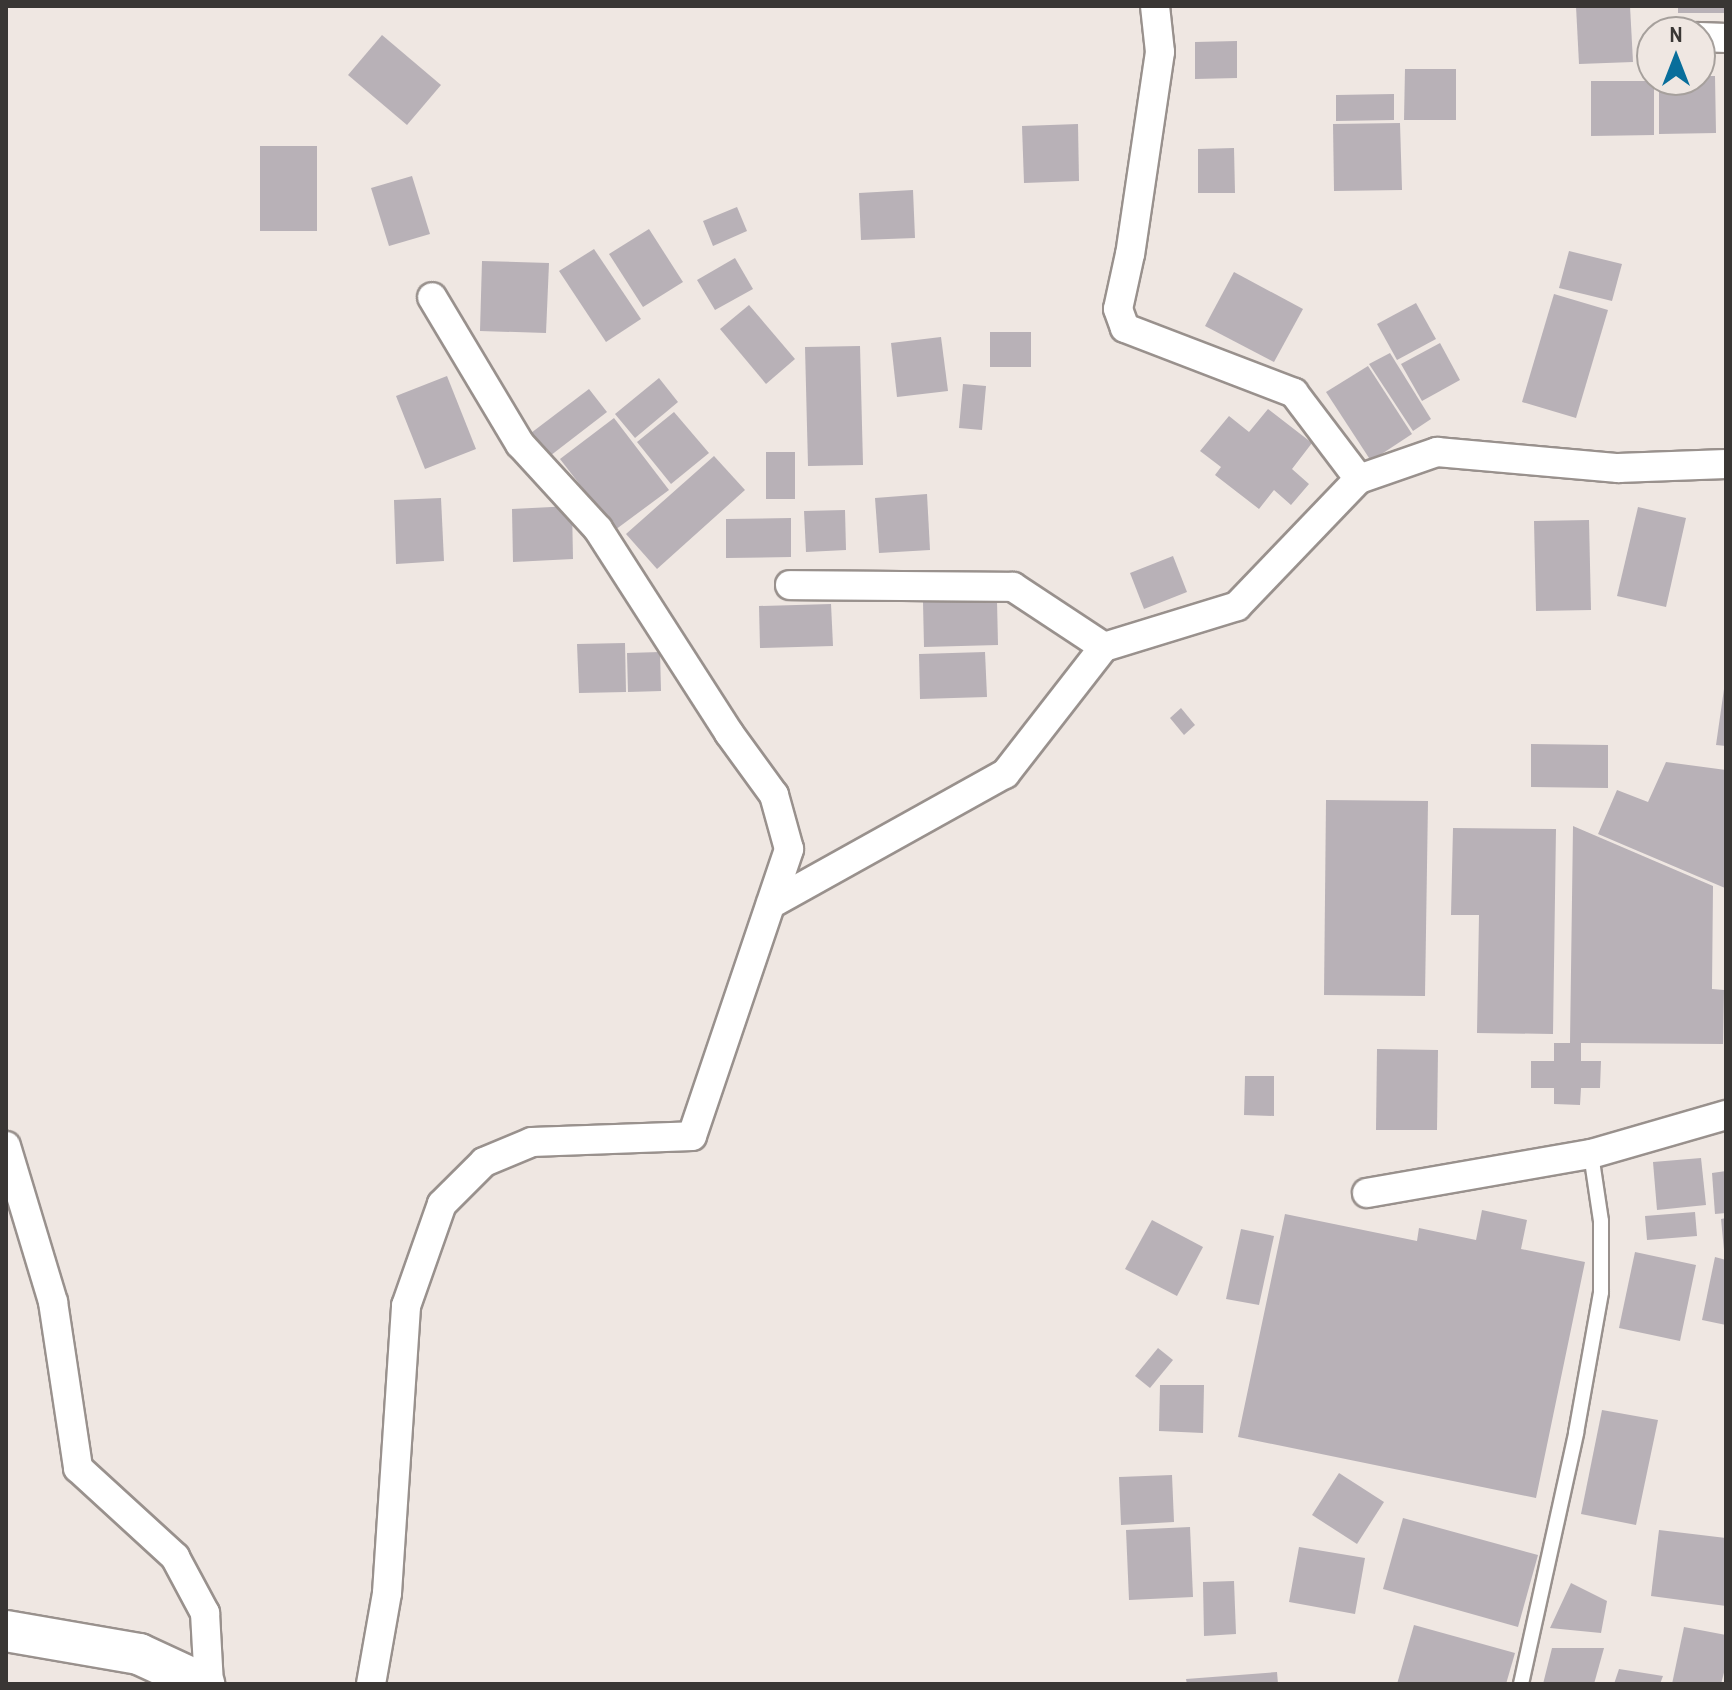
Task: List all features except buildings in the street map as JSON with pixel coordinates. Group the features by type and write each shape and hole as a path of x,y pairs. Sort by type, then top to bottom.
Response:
{"street":[{"path":"1155,6 1160,52 1130,254 1118,309 1125,328 1294,393 1359,479"},
{"path":"371,1684 387,1593 406,1306 442,1204 484,1162 532,1142 692,1136 789,849 774,795 729,733 598,529 520,444 432,297"},
{"path":"771,904 1005,774 1104,647 1237,606 1359,479 1437,452 1618,468 1726,464"},
{"path":"790,585 1013,587 1104,647"},
{"path":"1367,1193 1591,1154 1726,1115"},
{"path":"6,1146 53,1302 78,1468 175,1557 205,1613 207,1684 139,1654 6,1631"}],"lane":[{"path":"1521,1684 1576,1433 1601,1292 1601,1221 1591,1154"}]}
